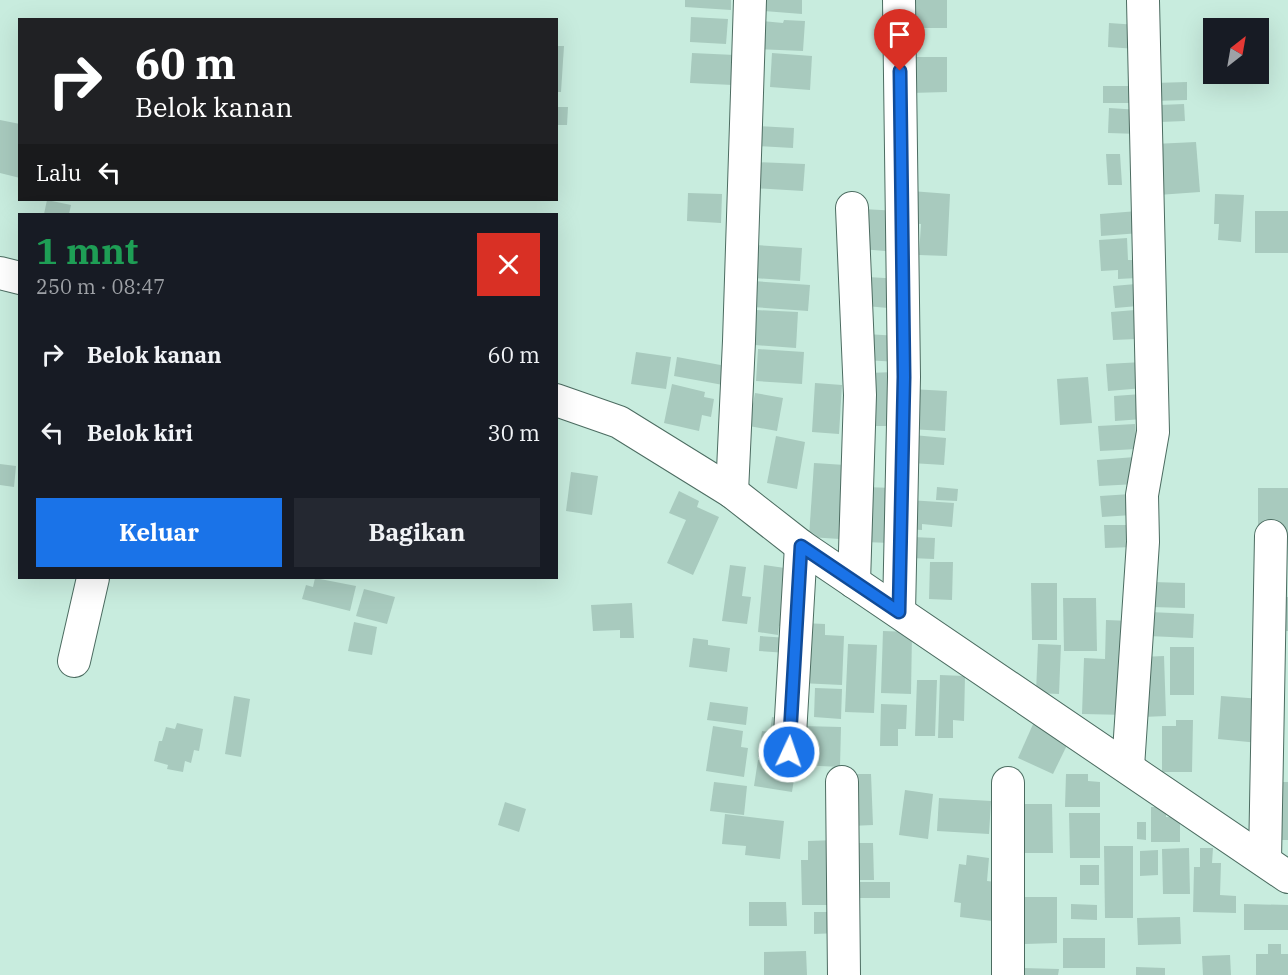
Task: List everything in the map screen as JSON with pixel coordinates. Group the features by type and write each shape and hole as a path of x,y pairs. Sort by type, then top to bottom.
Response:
{"street":[{"path":"732,492 740,329 750,0"},
{"path":"899,0 904,377 899,612"},
{"path":"1128,767 1143,542 1142,495 1153,432 1143,1"},
{"path":"852,208 860,395 854,582"},
{"path":"0,273 18,278"},
{"path":"558,401 619,422 732,492 801,546 1276,869"},
{"path":"1271,536 1276,869"},
{"path":"789,752 801,546"},
{"path":"74,661 93,579"},
{"path":"842,782 844,975"},
{"path":"1008,783 1008,975"}],"building":[{"path":"685,0 731,0 731,10 685,7"},
{"path":"764,0 802,0 802,14 764,11"},
{"path":"911,0 947,0 947,28 911,28"},
{"path":"691,17 728,19 726,44 690,42"},
{"path":"784,20 805,21 803,51 759,49 761,21 783,23"},
{"path":"1109,23 1138,25 1137,49 1108,47"},
{"path":"558,46 564,46 561,92 558,92"},
{"path":"692,53 735,55 733,85 690,83"},
{"path":"772,53 812,56 810,90 770,87"},
{"path":"910,57 947,57 947,92 910,93"},
{"path":"1187,82 1187,100 1154,101 1154,83"},
{"path":"1103,86 1138,86 1139,103 1103,103"},
{"path":"1184,104 1185,121 1160,122 1159,105"},
{"path":"558,107 568,107 567,125 558,125"},
{"path":"1109,108 1140,110 1139,134 1108,133"},
{"path":"0,120 18,124 18,178 0,173"},
{"path":"757,126 794,128 793,148 756,146"},
{"path":"1196,142 1200,192 1158,195 1154,144"},
{"path":"1106,154 1120,154 1122,185 1108,185"},
{"path":"754,162 805,164 803,191 753,188"},
{"path":"911,191 950,194 947,256 919,255 921,224 909,223"},
{"path":"688,193 722,194 721,223 687,221"},
{"path":"1215,194 1244,195 1241,242 1218,240 1219,224 1214,224"},
{"path":"47,201 71,205 69,213 44,213"},
{"path":"863,209 899,211 897,252 861,249"},
{"path":"1138,211 1140,233 1101,236 1100,214"},
{"path":"1255,211 1288,211 1288,253 1255,253"},
{"path":"1127,238 1128,260 1136,260 1137,278 1118,279 1118,270 1101,271 1099,240"},
{"path":"755,245 802,248 800,281 753,278"},
{"path":"868,277 901,279 899,309 866,306"},
{"path":"753,281 810,285 808,311 752,307"},
{"path":"1136,284 1138,306 1115,308 1113,286"},
{"path":"756,310 798,312 796,348 755,345"},
{"path":"1135,310 1137,339 1113,340 1111,312"},
{"path":"866,334 899,336 898,362 865,360"},
{"path":"758,349 804,352 802,384 756,381"},
{"path":"636,352 671,357 666,389 631,384"},
{"path":"677,357 726,366 723,385 674,376"},
{"path":"1143,362 1144,388 1108,391 1106,364"},
{"path":"895,372 896,426 868,426 868,373"},
{"path":"1088,377 1092,423 1060,425 1057,379"},
{"path":"815,383 842,385 839,434 812,432"},
{"path":"672,384 705,392 704,397 714,399 711,417 702,415 699,431 664,423"},
{"path":"911,389 947,391 945,431 909,429"},
{"path":"755,393 783,398 777,431 749,426"},
{"path":"1142,394 1143,419 1115,421 1114,396"},
{"path":"1135,424 1137,449 1100,451 1098,426"},
{"path":"913,435 946,438 944,465 911,463"},
{"path":"776,436 805,442 797,489 767,483"},
{"path":"1135,457 1137,484 1099,486 1097,460"},
{"path":"814,463 845,465 840,539 809,537"},
{"path":"0,464 16,466 14,487 0,485"},
{"path":"571,472 598,476 592,515 566,511"},
{"path":"865,487 893,488 891,543 864,542"},
{"path":"937,487 958,489 957,501 936,500"},
{"path":"1258,488 1288,488 1288,535 1258,535"},
{"path":"679,491 699,501 697,507 719,517 693,575 667,563 686,520 669,513"},
{"path":"1131,494 1132,515 1102,517 1100,496"},
{"path":"909,500 954,503 952,527 922,524 922,530 907,529"},
{"path":"1104,525 1134,525 1134,547 1105,548"},
{"path":"912,537 935,538 934,559 910,558"},
{"path":"930,562 953,562 952,600 929,599"},
{"path":"730,565 746,567 742,596 751,597 747,624 722,621"},
{"path":"764,565 785,568 781,604 794,605 792,627 779,626 778,635 758,632"},
{"path":"315,579 356,586 350,611 302,599 306,585 313,587"},
{"path":"1153,582 1185,583 1185,608 1152,607"},
{"path":"1031,583 1057,583 1057,640 1032,640"},
{"path":"364,589 395,597 387,624 356,616"},
{"path":"1273,597 1288,597 1288,631 1273,631"},
{"path":"1063,598 1096,598 1097,651 1064,651"},
{"path":"632,603 634,638 620,638 620,630 593,631 591,605"},
{"path":"1149,612 1194,614 1193,638 1148,636"},
{"path":"1106,620 1131,621 1128,715 1082,714 1084,658 1105,659"},
{"path":"354,622 377,627 372,655 348,651"},
{"path":"802,623 825,624 825,635 844,636 842,685 800,683"},
{"path":"883,631 912,632 911,694 881,693"},
{"path":"760,636 789,638 787,653 759,651"},
{"path":"693,638 708,640 708,645 730,648 727,672 689,667"},
{"path":"848,644 877,645 874,713 845,712"},
{"path":"1038,644 1061,645 1059,694 1036,693"},
{"path":"1170,647 1194,647 1194,695 1170,695"},
{"path":"1164,656 1166,716 1143,717 1141,657"},
{"path":"940,675 965,676 964,721 953,720 953,738 938,738"},
{"path":"917,680 937,680 935,736 915,736"},
{"path":"815,688 842,689 841,719 814,717"},
{"path":"234,696 250,699 241,757 225,754"},
{"path":"1221,696 1262,699 1259,743 1218,739"},
{"path":"710,702 748,707 746,725 707,720"},
{"path":"881,704 907,705 906,729 898,729 898,746 880,746"},
{"path":"772,717 790,720 784,761 758,757 762,731 770,732"},
{"path":"1176,720 1193,720 1192,772 1162,772 1162,726 1176,726"},
{"path":"1034,722 1070,739 1053,774 1018,758"},
{"path":"177,723 203,729 199,751 194,750 191,763 185,761 183,772 167,769 168,765 154,761 159,741 162,741 166,727 175,729"},
{"path":"713,726 743,731 741,747 748,748 744,777 706,771"},
{"path":"802,726 841,727 840,767 800,765"},
{"path":"758,760 796,766 792,792 754,786"},
{"path":"850,774 871,774 873,825 851,826"},
{"path":"1066,774 1088,774 1088,781 1100,782 1100,807 1065,807"},
{"path":"714,782 747,786 744,815 710,811"},
{"path":"1273,782 1288,782 1288,840 1273,840"},
{"path":"905,790 933,794 928,839 899,835"},
{"path":"939,798 991,801 989,834 937,831"},
{"path":"505,802 526,809 519,832 498,825"},
{"path":"1018,804 1052,804 1053,853 1019,853"},
{"path":"1151,807 1166,807 1166,817 1180,817 1180,842 1151,842"},
{"path":"1069,813 1100,813 1100,858 1070,858"},
{"path":"725,814 784,821 780,859 745,855 746,846 722,844"},
{"path":"1137,822 1146,822 1146,840 1137,839"},
{"path":"837,840 839,905 802,905 801,860 808,860 808,841"},
{"path":"852,843 873,843 874,880 853,880"},
{"path":"1104,846 1133,846 1133,918 1105,918"},
{"path":"1189,848 1190,894 1163,894 1162,849"},
{"path":"1200,848 1213,848 1212,863 1221,863 1220,895 1236,896 1236,913 1193,912 1194,867 1200,867"},
{"path":"1158,850 1158,875 1140,876 1140,851"},
{"path":"967,855 989,858 987,881 996,882 992,921 960,917 961,903 954,902 959,864 966,865"},
{"path":"1080,865 1099,865 1099,885 1080,885"},
{"path":"853,882 890,882 890,898 853,898"},
{"path":"1025,897 1057,897 1057,943 1025,944"},
{"path":"749,902 786,902 787,926 749,926"},
{"path":"1071,904 1097,905 1097,920 1071,919"},
{"path":"1244,904 1288,905 1288,930 1244,930"},
{"path":"814,912 838,912 839,933 814,934"},
{"path":"1180,917 1181,944 1138,945 1137,918"},
{"path":"1063,938 1105,938 1105,968 1063,968"},
{"path":"1268,944 1281,944 1281,954 1288,954 1288,975 1256,975 1256,954 1268,954"},
{"path":"806,951 807,975 764,975 764,952"},
{"path":"1230,955 1231,975 1203,975 1202,956"},
{"path":"1136,967 1165,968 1165,975 1136,975"},
{"path":"1023,968 1059,969 1058,975 1023,975"}],"route":[{"path":"789,752 801,546 899,612 904,377 900,71"}]}
